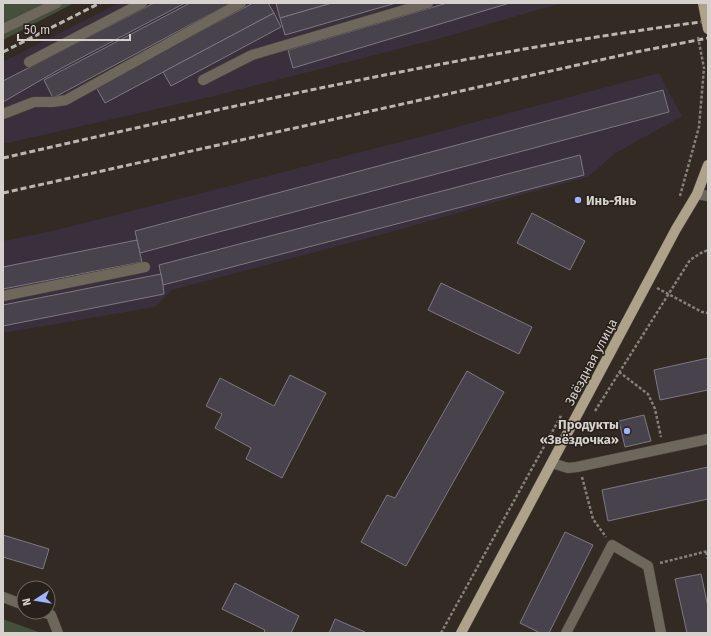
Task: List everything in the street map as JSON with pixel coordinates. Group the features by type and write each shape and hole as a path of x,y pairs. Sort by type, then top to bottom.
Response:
{"main road":[{"path":"703,3 708,29"},
{"name":"Звёздная улица","path":"460,633 648,282 697,194 708,165"}],"street":[{"path":"3,29 57,3"},
{"path":"29,62 142,3"},
{"path":"3,114 34,102 66,100 242,3"},
{"path":"203,80 252,56 428,3"},
{"path":"697,194 708,196"},
{"path":"3,296 145,267"},
{"path":"552,463 568,468 577,467 708,439"},
{"path":"566,633 612,545 648,566 661,633"},
{"path":"3,597 16,602"},
{"path":"53,620 58,633"}],"path":[{"path":"679,199 699,127 704,68"},
{"path":"594,412 690,260 708,250"},
{"path":"648,282 702,312 708,313"},
{"path":"619,372 648,394 655,409 664,449"},
{"path":"441,633 564,411"},
{"path":"577,467 584,480 593,519 612,545"},
{"path":"648,566 707,552 708,559"}],"shaded area":[{"path":"119,3 562,3 434,40 214,96 3,144 3,62"},
{"path":"659,73 682,116 614,154 588,177 402,229 172,290 155,307 3,333 3,241 57,230 408,140"}],"green space":[{"path":"3,3 74,3 3,40"},
{"path":"3,619 41,633 3,633"}],"building":[{"path":"154,3 185,3 60,69 3,102 3,81"},
{"path":"190,3 231,3 53,98 44,80"},
{"path":"253,3 268,3 274,13 105,103 96,87"},
{"path":"276,3 332,3 280,18"},
{"path":"332,3 396,3 285,35 280,18"},
{"path":"447,3 510,3 293,68 288,50"},
{"path":"274,13 281,27 171,86 163,72"},
{"path":"663,90 669,112 140,253 135,231"},
{"path":"580,155 584,175 163,285 159,265"},
{"path":"532,213 585,241 570,270 517,243"},
{"path":"137,240 142,262 3,289 3,267"},
{"path":"161,274 164,294 3,326 3,305"},
{"path":"441,283 532,327 519,354 428,310"},
{"path":"708,358 708,390 660,400 654,370"},
{"path":"467,371 504,392 406,566 361,542 387,495 395,498"},
{"path":"290,375 326,393 282,478 246,459 251,448 215,428 222,414 206,406 220,378 274,406"},
{"path":"644,415 651,441 625,447 619,421"},
{"path":"708,467 708,499 608,521 602,490"},
{"path":"565,532 593,545 549,633 540,633 520,623"},
{"path":"3,535 49,549 43,569 3,557"},
{"path":"701,574 708,607 708,633 687,633 675,579"},
{"path":"235,583 299,616 291,633 264,633 265,630 222,609"},
{"path":"335,619 365,632 365,633 329,633"}],"railway":[{"path":"3,52 100,3"},
{"path":"3,158 354,81 530,48 708,21"},
{"path":"3,193 636,52 708,38"}],"place":[{"name":"Инь-Янь","path":"578,200"},
{"name":"Продукты «Звёздочка»","path":"627,431"}]}
